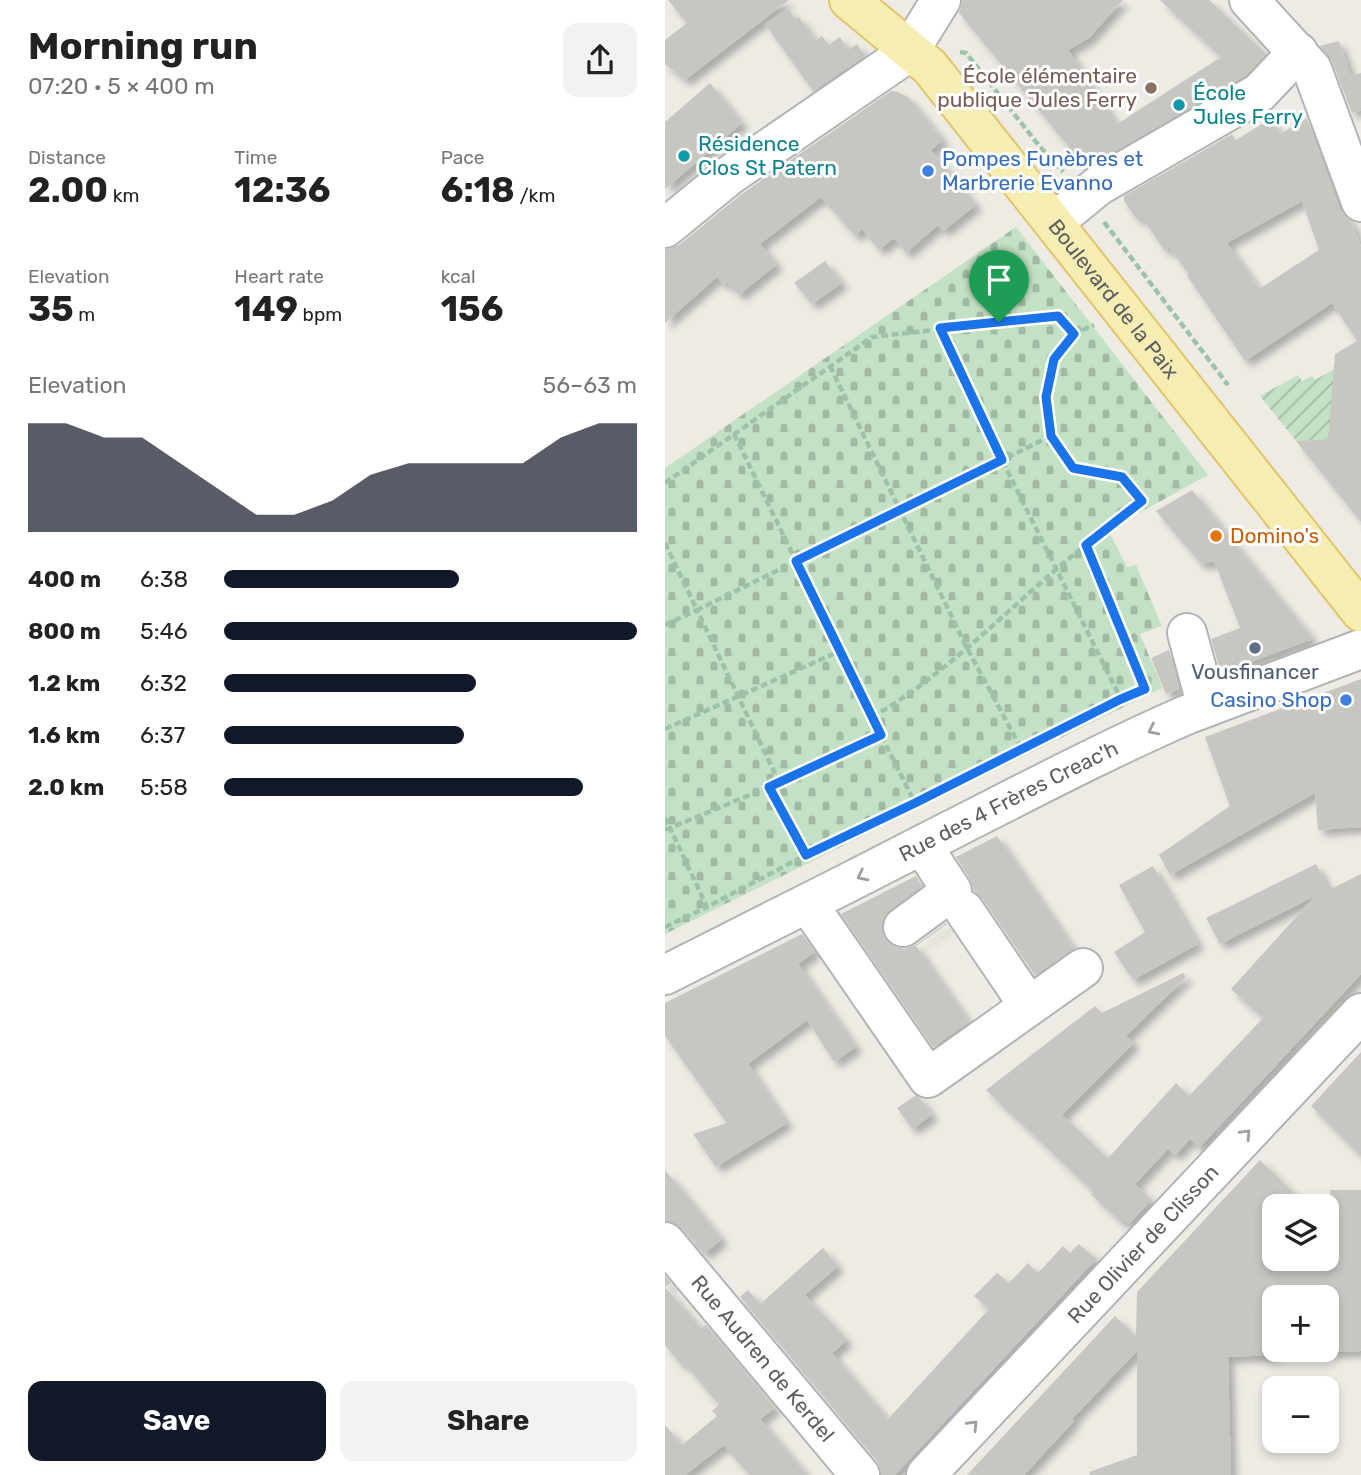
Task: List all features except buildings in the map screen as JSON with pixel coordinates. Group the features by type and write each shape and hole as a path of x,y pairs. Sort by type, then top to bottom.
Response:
{"main road":[{"name":"Boulevard de la Paix","path":"849,0 930,32"},
{"name":"Boulevard de la Paix","path":"891,0 930,32 1077,203 1361,576"},
{"name":"Boulevard de la Paix","path":"930,32 930,67 1361,612"}],"street":[{"path":"1249,0 1312,69 1346,174"},
{"path":"665,228 730,175 899,59 930,32"},
{"path":"1077,203 1098,186 1162,165 1259,93 1298,52"},
{"path":"1187,633 1207,707"},
{"name":"Rue des 4 Frères Creac'h","path":"665,975 1159,727 1361,649"},
{"path":"922,845 1029,1006"},
{"path":"899,922 955,896"},
{"path":"808,904 928,1079 1083,968"},
{"name":"Rue Olivier de Clisson","path":"926,1475 1361,1013"},
{"name":"Rue Audren de Kerdel","path":"665,1242 860,1475"}],"path":[{"path":"930,32 966,53 1041,148 1077,203 1234,393"},
{"path":"665,483 871,337 1058,316 1074,334"},
{"path":"872,717 898,703 967,648 1056,569 1142,501 1122,477 1073,468 1051,436 1046,397 1054,359 1074,334 1093,326"},
{"path":"940,328 1002,460 1121,699"},
{"path":"830,366 967,648 1021,750"},
{"path":"734,434 915,803"},
{"path":"665,625 1051,436"},
{"path":"665,543 779,782"},
{"path":"665,926 1145,689 1086,545"},
{"path":"665,729 840,651"},
{"path":"667,829 769,787 881,735"},
{"path":"769,787 806,855"},
{"path":"665,818 667,829 706,906"}],"green space":[{"path":"1016,227 1208,475 1108,530 1127,567 1136,565 1162,626 1140,634 1162,688 665,934 665,468"},
{"path":"1360,354 1328,439 1296,441 1260,396 1298,375 1302,381 1312,376 1315,380"}],"place":[{"name":"École élémentaire publique Jules Ferry","path":"1151,88"},
{"name":"École Jules Ferry","path":"1179,105"},
{"name":"Résidence Clos St Patern","path":"684,156"},
{"name":"Pompes Funèbres et Marbrerie Evanno","path":"928,171"},
{"name":"Domino's","path":"1216,536"},
{"name":"Vousfinancer","path":"1255,648"},
{"name":"Casino Shop","path":"1346,700"}],"route":[{"path":"1058,316 1074,334 1054,359 1046,397 1051,436 1073,468 1122,477 1142,501 1086,545 1145,689 806,855 769,787 881,735 796,561 1002,460 940,328 999,322 1058,316"}]}
